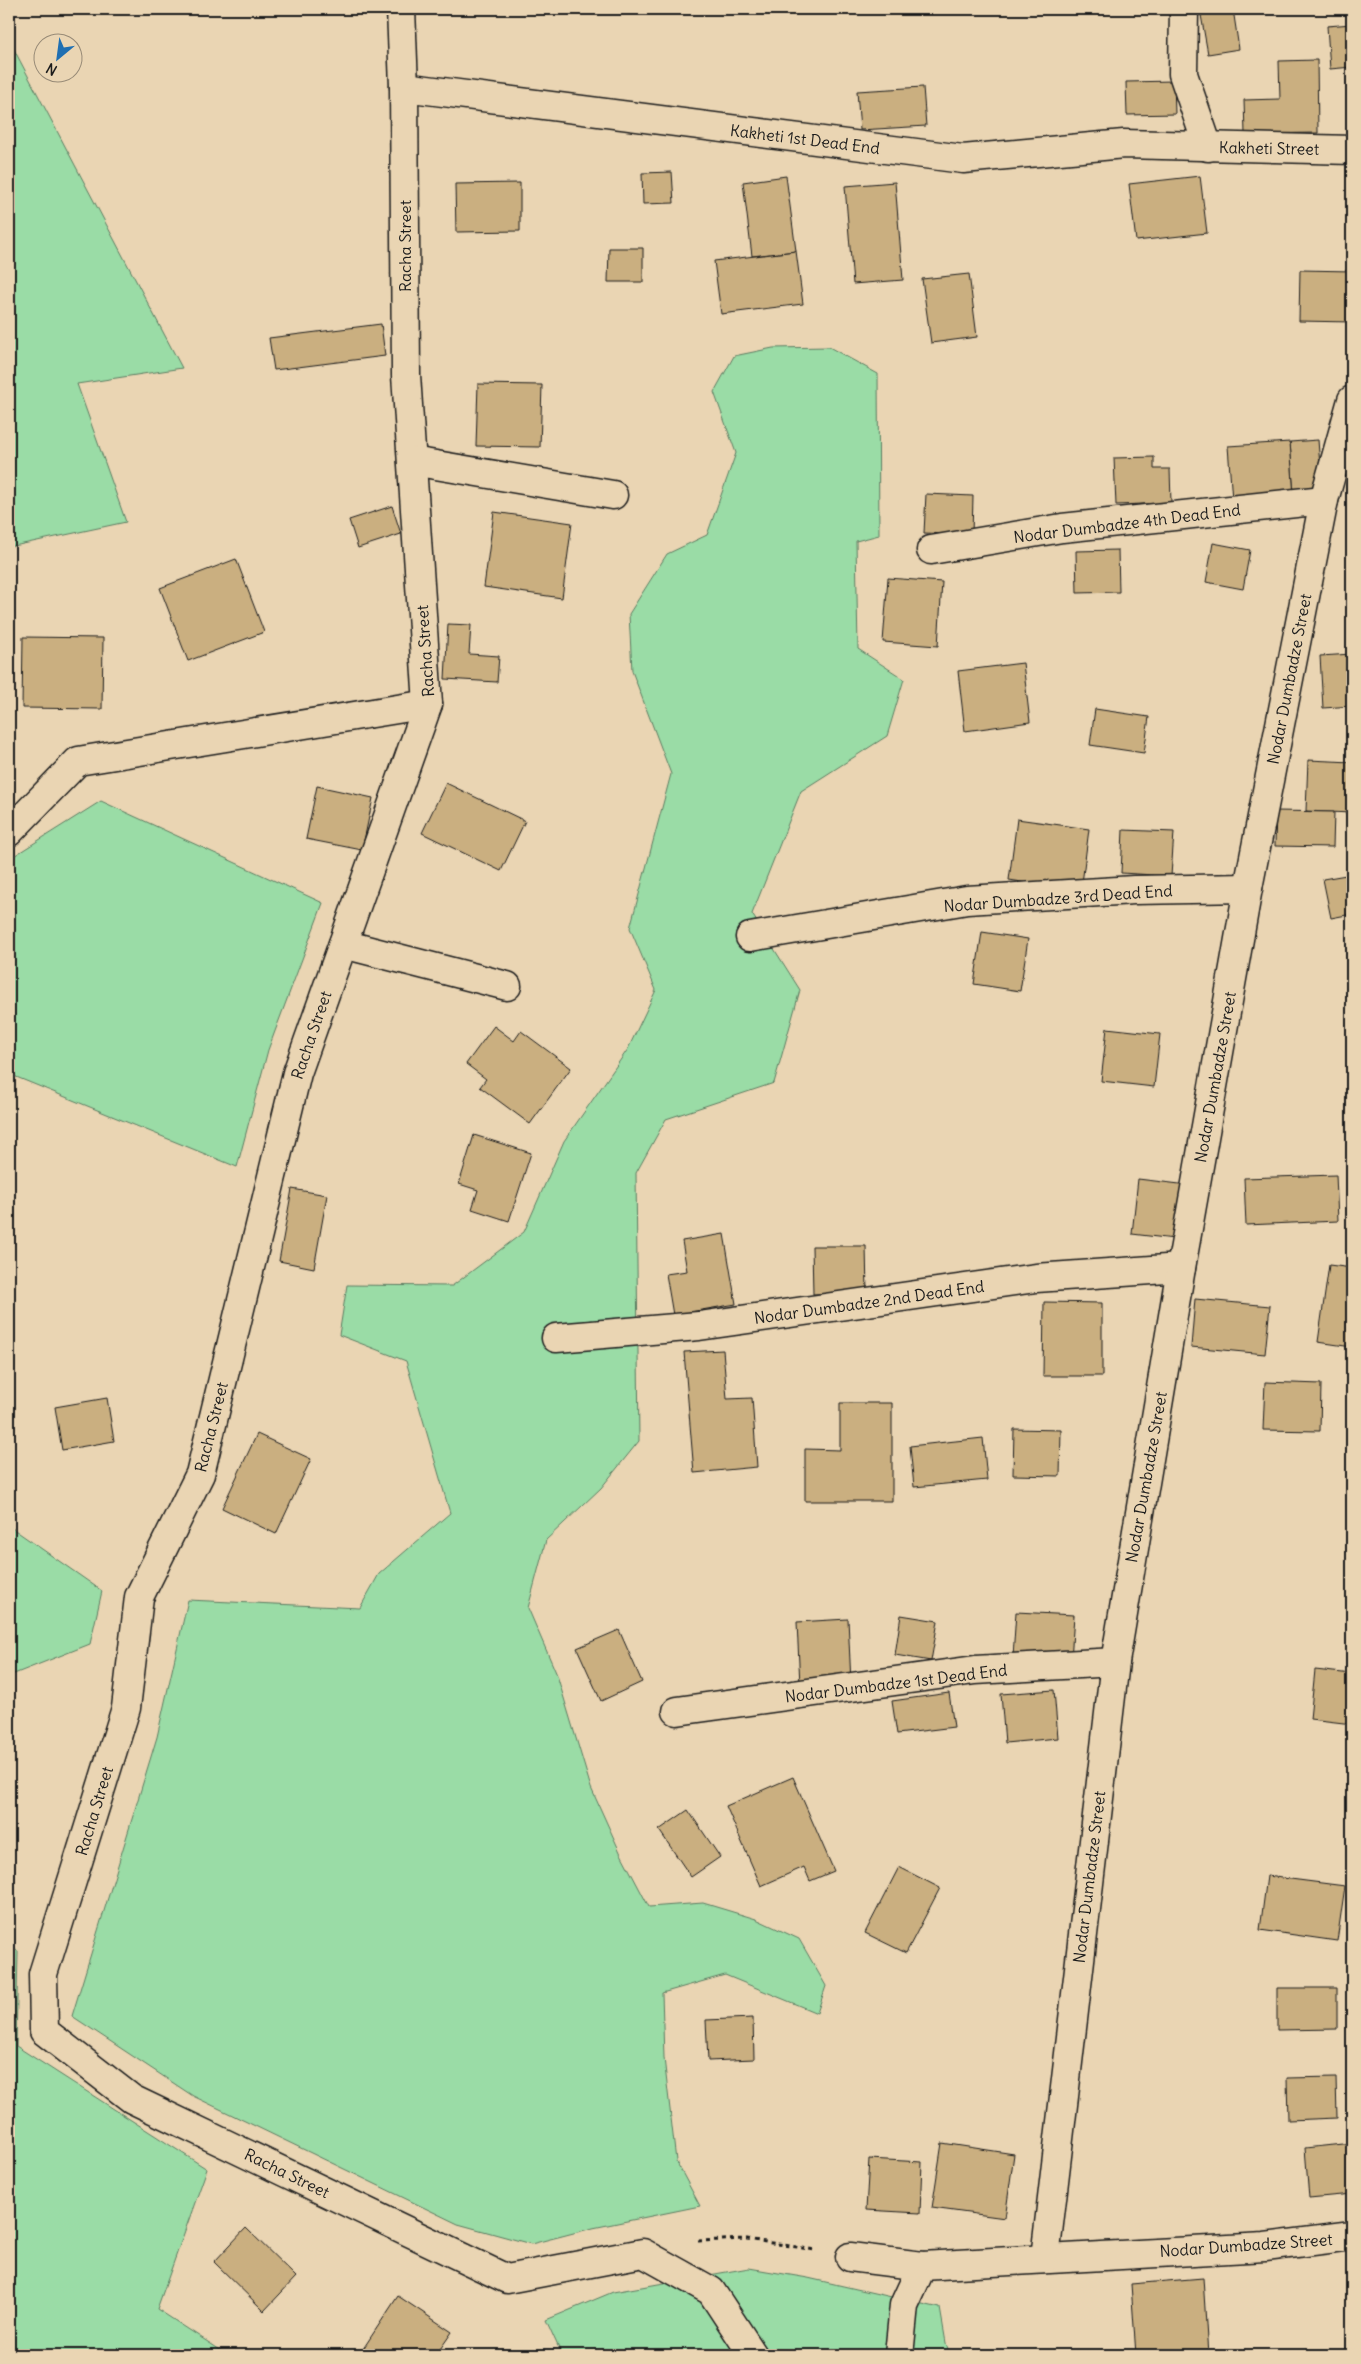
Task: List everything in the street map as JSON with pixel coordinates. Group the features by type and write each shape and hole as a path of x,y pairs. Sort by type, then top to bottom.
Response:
{"street":[{"name":"Racha Street","path":"401,9 404,87 406,376 428,704 297,1073 200,1474 139,1597 126,1708 44,1974 44,2031 132,2099 507,2279 643,2253"},
{"name":"Kakheti Street","path":"1184,9 1183,74 1208,147 1352,150"},
{"name":"Kakheti 1st Dead End","path":"404,87 963,159 1124,144 1208,147"},
{"name":"Nodar Dumbadze Street","path":"1352,400 1324,500 1248,888 1181,1268 1115,1662 1045,2258 1265,2247 1352,2236"},
{"path":"412,461 613,495"},
{"name":"Nodar Dumbadze 4th Dead End","path":"931,550 1062,528 1324,500"},
{"path":"9,832 78,761 428,704"},
{"name":"Nodar Dumbadze 3rd Dead End","path":"750,938 967,900 1134,890 1248,888"},
{"path":"343,944 507,986"},
{"name":"Nodar Dumbadze 2nd Dead End","path":"556,1338 699,1326 1036,1278 1181,1268"},
{"name":"Nodar Dumbadze 1st Dead End","path":"677,1711 975,1670 1115,1662"},
{"path":"643,2253 711,2291 753,2355"},
{"path":"850,2257 922,2266 1045,2258"},
{"path":"899,2355 904,2305 922,2266"}],"path":[{"path":"643,2253 692,2242 747,2239 850,2257"}],"green space":[{"path":"9,40 182,368 77,384 126,522 9,547"},
{"path":"829,347 878,374 879,535 856,541 858,649 904,679 887,736 801,791 752,914 800,990 774,1083 666,1119 636,1173 639,1441 601,1488 546,1540 528,1608 557,1675 591,1788 620,1852 649,1907 703,1903 756,1919 799,1939 826,1986 817,2013 725,1975 662,1993 664,2058 676,2161 700,2206 593,2228 531,2244 458,2224 193,2096 72,2016 157,1737 188,1600 360,1608 379,1574 450,1513 406,1361 339,1335 347,1285 452,1286 524,1232 564,1141 628,1049 656,990 630,928 671,774 632,671 629,614 667,554 707,535 736,453 714,392 734,356 773,348"},
{"path":"101,801 323,903 268,1050 237,1167 9,1074 9,859"},
{"path":"9,1526 102,1591 90,1644 9,1676"},
{"path":"9,1947 18,1951 16,2046 207,2169 157,2309 228,2355 9,2355"},
{"path":"749,2268 808,2278 940,2308 950,2355 562,2355 546,2320 613,2292"}],"building":[{"path":"1233,9 1239,49 1208,54 1201,15"},
{"path":"1352,24 1352,67 1330,69 1327,26"},
{"path":"1317,60 1318,133 1245,134 1244,100 1280,99 1279,61"},
{"path":"1174,81 1175,114 1127,115 1126,82"},
{"path":"923,87 926,126 860,130 857,91"},
{"path":"672,172 674,203 643,204 642,173"},
{"path":"786,176 796,251 752,256 743,182"},
{"path":"1200,176 1207,233 1136,241 1129,184"},
{"path":"895,182 903,280 853,284 845,186"},
{"path":"520,183 520,231 456,232 455,184"},
{"path":"609,248 643,248 643,282 608,282"},
{"path":"796,251 803,304 721,314 714,261"},
{"path":"1300,270 1352,271 1352,322 1299,321"},
{"path":"969,274 977,337 931,343 922,279"},
{"path":"381,324 385,356 274,370 269,338"},
{"path":"478,384 542,385 540,447 476,446"},
{"path":"1318,440 1322,494 1294,496 1290,442"},
{"path":"1290,442 1294,496 1232,500 1228,446"},
{"path":"1154,457 1154,469 1170,469 1171,503 1116,505 1114,458"},
{"path":"926,494 973,496 972,535 924,533"},
{"path":"392,506 401,534 358,548 349,520"},
{"path":"494,512 572,523 562,598 484,587"},
{"path":"1213,543 1250,550 1243,589 1206,582"},
{"path":"1118,550 1119,592 1077,593 1076,551"},
{"path":"236,559 264,632 188,661 160,588"},
{"path":"888,578 942,582 938,646 883,642"},
{"path":"448,624 471,625 469,654 499,656 497,682 445,679"},
{"path":"23,637 103,638 102,709 22,708"},
{"path":"1352,654 1352,706 1323,708 1320,656"},
{"path":"1023,663 1030,722 965,731 958,671"},
{"path":"1095,709 1149,717 1144,753 1090,745"},
{"path":"1308,760 1352,762 1352,813 1306,811"},
{"path":"446,783 525,821 501,871 422,833"},
{"path":"317,786 373,798 362,850 306,839"},
{"path":"1276,811 1334,812 1333,847 1275,846"},
{"path":"1017,819 1089,829 1081,891 1009,880"},
{"path":"1123,830 1174,832 1171,876 1121,873"},
{"path":"1352,874 1352,914 1331,918 1323,879"},
{"path":"982,932 1028,939 1020,991 974,984"},
{"path":"494,1026 514,1041 521,1031 571,1068 530,1124 480,1087 486,1079 466,1064"},
{"path":"1107,1028 1160,1034 1154,1087 1101,1081"},
{"path":"474,1135 531,1153 509,1221 472,1209 478,1190 459,1184"},
{"path":"1336,1175 1338,1221 1246,1225 1244,1178"},
{"path":"1138,1179 1188,1185 1183,1240 1132,1234"},
{"path":"292,1189 327,1195 314,1268 279,1261"},
{"path":"724,1234 736,1304 673,1315 666,1274 687,1271 682,1241"},
{"path":"812,1246 866,1246 867,1293 813,1294"},
{"path":"1329,1265 1352,1268 1352,1347 1318,1342"},
{"path":"1195,1299 1270,1306 1265,1354 1191,1347"},
{"path":"1044,1302 1102,1303 1102,1376 1043,1376"},
{"path":"723,1350 727,1399 752,1398 757,1467 694,1473 684,1352"},
{"path":"1265,1382 1321,1384 1320,1431 1263,1430"},
{"path":"107,1398 114,1441 62,1450 55,1407"},
{"path":"840,1403 892,1403 892,1501 805,1501 805,1449 840,1450"},
{"path":"1014,1429 1061,1430 1060,1476 1013,1475"},
{"path":"257,1434 311,1459 276,1534 222,1508"},
{"path":"983,1438 987,1480 914,1487 910,1446"},
{"path":"1016,1612 1074,1615 1071,1660 1013,1657"},
{"path":"901,1615 938,1621 931,1661 895,1655"},
{"path":"848,1619 851,1683 800,1685 797,1622"},
{"path":"619,1630 642,1682 601,1701 577,1648"},
{"path":"1315,1670 1352,1674 1352,1724 1310,1719"},
{"path":"1054,1690 1058,1738 1005,1743 1001,1694"},
{"path":"949,1693 954,1727 897,1734 892,1701"},
{"path":"793,1777 834,1871 810,1881 804,1867 761,1886 726,1806"},
{"path":"688,1810 720,1857 691,1877 659,1830"},
{"path":"899,1867 940,1888 906,1953 865,1933"},
{"path":"1267,1876 1345,1886 1337,1941 1260,1930"},
{"path":"1277,1988 1337,1988 1337,2029 1277,2030"},
{"path":"753,2018 754,2059 708,2061 706,2020"},
{"path":"1336,2077 1337,2118 1288,2120 1287,2078"},
{"path":"942,2143 1014,2154 1005,2218 932,2208"},
{"path":"1352,2143 1352,2194 1309,2198 1305,2148"},
{"path":"869,2159 922,2162 920,2213 866,2210"},
{"path":"246,2228 296,2277 264,2311 214,2262"},
{"path":"1203,2278 1208,2355 1136,2355 1131,2284"},
{"path":"398,2296 452,2332 436,2355 359,2355"}]}
